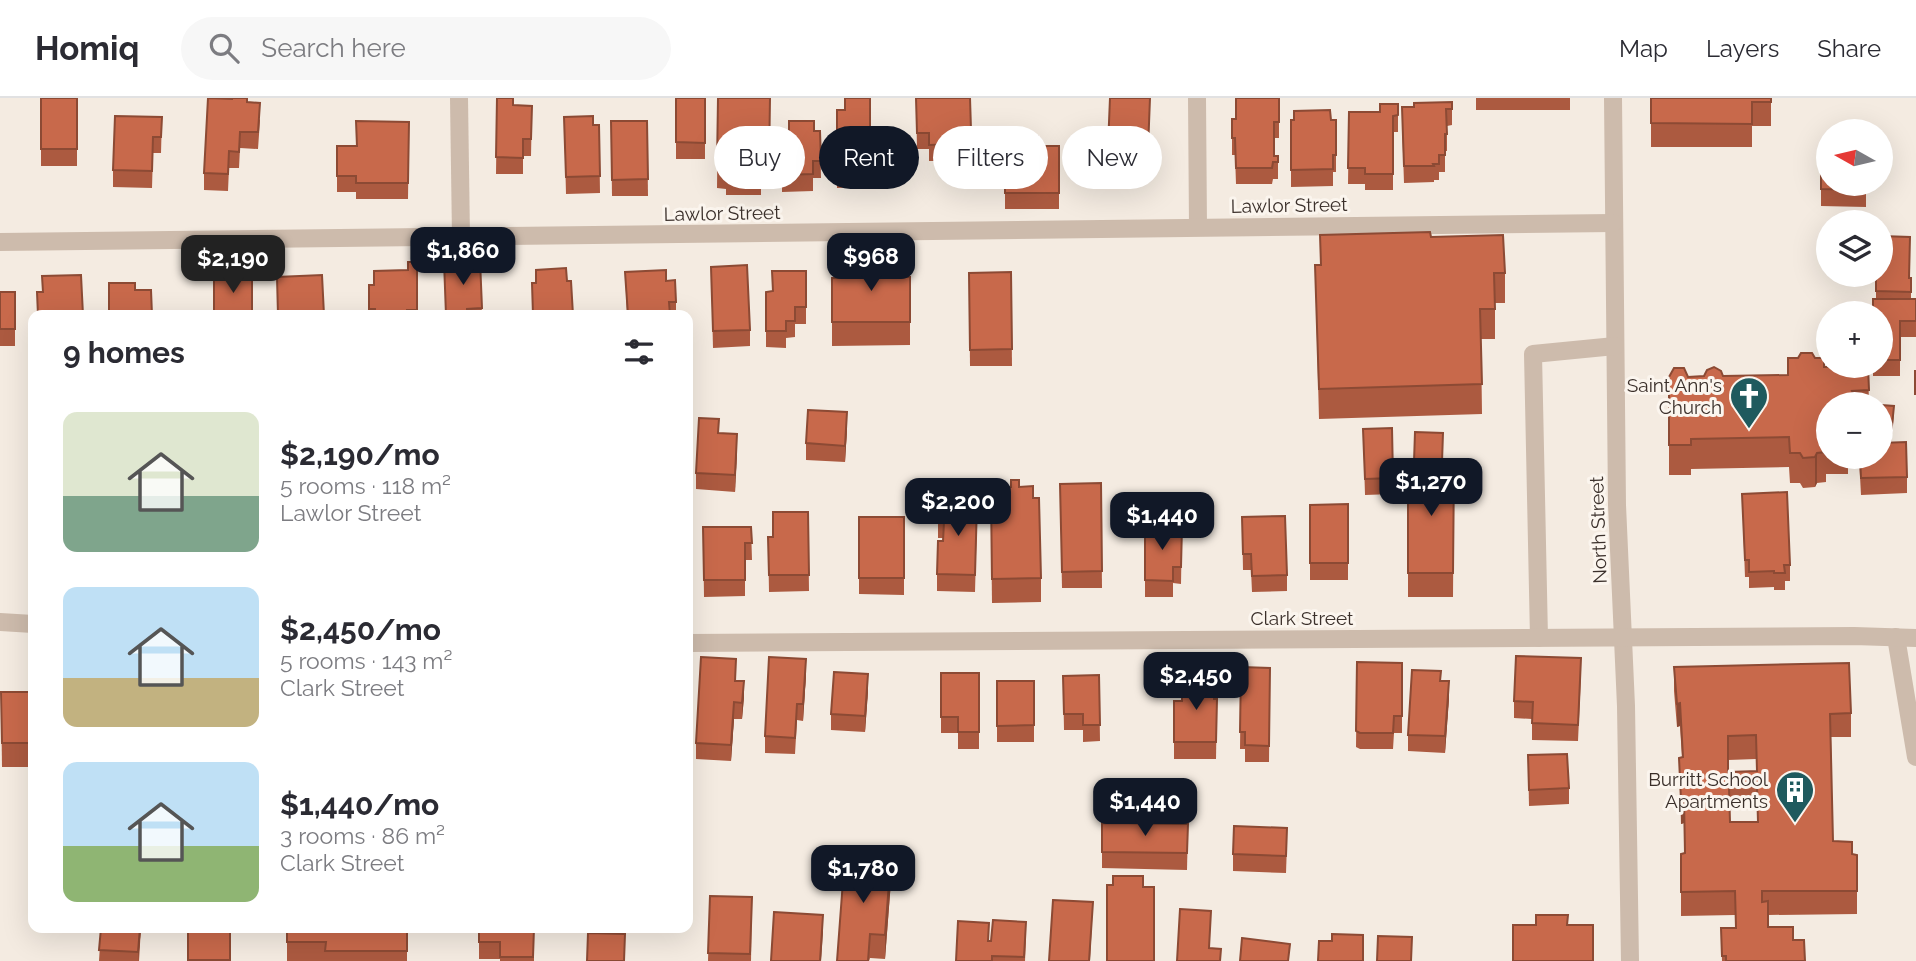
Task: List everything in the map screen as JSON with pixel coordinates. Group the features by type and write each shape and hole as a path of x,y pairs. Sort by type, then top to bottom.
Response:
{"street":[{"path":"459,98 461,237"},
{"path":"1197,98 1198,227"},
{"name":"North Street","path":"1613,98 1617,505 1623,637 1630,961"},
{"name":"Lawlor Street","path":"0,242 1613,223"},
{"path":"1539,638 1534,354 1615,346"},
{"path":"0,622 28,624"},
{"name":"Clark Street","path":"693,643 1623,637 1916,638"},
{"path":"1896,637 1916,757"}],"building":[{"path":"41,98 77,98 77,149 41,149"},
{"path":"208,98 247,98 247,102 260,103 258,132 240,132 239,152 229,151 228,174 204,173"},
{"path":"497,98 513,98 513,105 532,106 531,139 523,139 523,158 496,157"},
{"path":"676,98 705,98 705,143 676,142"},
{"path":"718,98 770,98 770,126 718,126"},
{"path":"845,98 870,98 870,126 837,126 837,110 845,110"},
{"path":"916,98 970,98 971,126 933,126 933,145 929,145 929,133 919,133"},
{"path":"1110,98 1150,98 1149,126 1109,126"},
{"path":"1236,98 1279,98 1279,122 1274,122 1274,156 1278,156 1278,162 1273,162 1272,168 1236,168 1232,119 1236,119"},
{"path":"1651,98 1771,98 1771,102 1752,102 1752,124 1651,123"},
{"path":"1452,102 1452,109 1446,109 1445,155 1439,155 1439,164 1404,166 1402,107 1414,107 1414,103"},
{"path":"1380,104 1398,104 1398,115 1393,116 1393,174 1365,174 1365,168 1348,168 1349,112 1380,112"},
{"path":"1330,110 1331,120 1336,120 1336,155 1333,155 1333,169 1291,170 1291,120 1294,120 1294,111"},
{"path":"115,116 162,117 161,137 153,137 152,171 113,170"},
{"path":"593,116 593,125 599,125 600,176 566,177 564,117"},
{"path":"356,121 409,122 408,183 356,183 356,176 337,176 337,146 357,146"},
{"path":"611,121 647,121 648,179 612,180"},
{"path":"789,121 814,121 814,131 819,131 819,161 813,161 813,174 805,174 805,126 789,126"},
{"path":"1048,146 1059,146 1059,193 1005,193 1005,189 1048,189"},
{"path":"1430,232 1431,237 1503,235 1505,273 1494,273 1495,309 1480,309 1482,384 1319,389 1315,265 1321,265 1320,235"},
{"path":"1893,236 1910,237 1911,292 1876,291 1876,287 1893,287"},
{"path":"480,260 482,308 446,310 444,261"},
{"path":"840,261 901,261 902,277 910,277 910,322 832,322 832,278 840,278"},
{"path":"408,262 417,262 417,310 369,309 369,285 374,285 374,271 408,270"},
{"path":"747,265 750,330 713,331 711,267"},
{"path":"566,268 567,281 571,281 573,310 533,310 532,283 536,283 536,270"},
{"path":"666,270 666,281 675,280 676,302 669,302 670,310 628,310 625,272"},
{"path":"772,271 806,271 806,307 795,307 795,321 786,321 786,331 766,331 766,292 773,291"},
{"path":"1011,272 1012,349 970,350 969,273"},
{"path":"214,274 252,275 252,310 214,310"},
{"path":"81,275 83,310 38,310 37,292 43,292 42,276"},
{"path":"322,275 324,310 278,310 277,277"},
{"path":"109,283 135,283 135,290 151,290 152,310 109,310"},
{"path":"0,292 15,292 15,329 0,329"},
{"path":"1916,299 1916,321 1900,321 1900,360 1893,360 1893,301 1873,301"},
{"path":"1801,353 1812,353 1816,358 1816,378 1868,378 1869,390 1816,392 1815,457 1803,458 1800,453 1790,453 1789,437 1691,439 1691,445 1669,445 1669,377 1674,368 1684,368 1688,377 1704,376 1707,370 1714,367 1721,371 1723,376 1788,375 1788,358 1798,358"},
{"path":"808,410 847,412 845,446 806,443"},
{"path":"699,418 719,419 718,433 737,434 735,475 696,473"},
{"path":"1392,428 1393,478 1365,479 1363,429"},
{"path":"1415,432 1443,433 1442,462 1414,462"},
{"path":"1906,442 1907,477 1861,478 1861,469 1893,469 1893,443"},
{"path":"1408,464 1454,464 1453,573 1408,573"},
{"path":"1011,480 1019,480 1019,487 1033,486 1033,498 1039,498 1041,578 992,579 991,496 995,496 995,488 1011,487"},
{"path":"1101,483 1102,571 1062,572 1060,484"},
{"path":"1787,492 1790,565 1784,565 1785,573 1749,572 1749,560 1745,560 1742,494"},
{"path":"939,501 977,502 975,575 937,574 938,541 943,541 944,522 938,522"},
{"path":"1348,504 1348,563 1310,563 1310,505"},
{"path":"773,512 808,512 809,575 769,575 768,537 773,537"},
{"path":"1285,516 1287,575 1252,576 1251,554 1243,554 1242,517"},
{"path":"859,517 904,517 904,578 859,578"},
{"path":"1145,526 1182,527 1181,567 1173,567 1173,581 1145,580"},
{"path":"703,527 751,527 752,543 745,543 745,580 704,580"},
{"path":"1516,656 1581,658 1578,725 1532,723 1533,702 1514,701"},
{"path":"701,657 736,659 735,681 744,681 742,703 734,702 731,745 696,743"},
{"path":"769,657 806,659 803,704 797,704 795,738 765,736"},
{"path":"1357,662 1402,663 1402,716 1394,716 1393,733 1356,731"},
{"name":"Burritt School Apartments","path":"1849,663 1851,713 1830,714 1833,841 1852,842 1852,854 1857,855 1857,891 1762,891 1762,902 1768,901 1768,927 1793,927 1793,940 1804,940 1805,961 1726,961 1726,956 1722,956 1721,928 1736,928 1735,891 1681,892 1681,854 1685,853 1684,800 1681,800 1679,758 1683,757 1680,703 1677,704 1674,667","holes":["1756,735 1757,771 1728,772 1728,736","1757,786 1758,822 1730,822 1729,787"]},
{"path":"1241,667 1270,668 1269,746 1245,745 1245,732 1240,732"},
{"path":"1412,670 1441,671 1440,681 1449,681 1445,736 1408,735"},
{"path":"834,672 868,674 865,716 831,714"},
{"path":"941,673 979,673 979,732 958,732 958,717 941,717"},
{"path":"1099,675 1100,725 1083,725 1083,714 1064,714 1063,676"},
{"path":"1182,678 1214,678 1214,699 1217,699 1216,742 1174,742 1174,701 1182,701"},
{"path":"997,681 1034,681 1034,725 997,726"},
{"path":"1,692 28,692 28,743 2,743"},
{"path":"1567,754 1569,788 1529,790 1528,755"},
{"path":"1102,823 1188,824 1187,853 1102,852"},
{"path":"1234,826 1287,828 1286,856 1233,854"},
{"path":"845,854 891,857 885,935 870,934 868,961 837,961"},
{"path":"1113,876 1143,876 1143,887 1154,887 1154,961 1107,961 1107,885 1113,885"},
{"path":"710,896 752,897 750,954 708,953"},
{"path":"1053,900 1093,902 1089,961 1049,961"},
{"path":"1180,909 1211,911 1209,948 1221,949 1220,961 1177,961"},
{"path":"774,912 823,915 820,961 771,961"},
{"path":"1536,915 1568,915 1567,925 1593,925 1593,961 1513,961 1513,925 1536,925"},
{"path":"993,920 1026,922 1024,957 992,956 992,961 956,961 958,921 989,923 988,941 991,941"},
{"path":"101,933 140,933 138,952 99,950"},
{"path":"188,933 230,933 230,960 188,960"},
{"path":"287,933 407,933 407,951 325,951 326,942 287,942"},
{"path":"479,933 534,933 533,957 500,957 500,942 479,942"},
{"path":"588,933 625,934 624,961 587,961"},
{"path":"1332,934 1363,935 1363,961 1318,961 1319,941 1332,941"},
{"path":"1378,936 1412,937 1411,961 1377,961"},
{"path":"1242,938 1290,944 1288,961 1240,961"}],"place":[{"name":"Saint Ann's Church","path":"1749,430"},
{"name":"Burritt School Apartments","path":"1795,824"}]}
